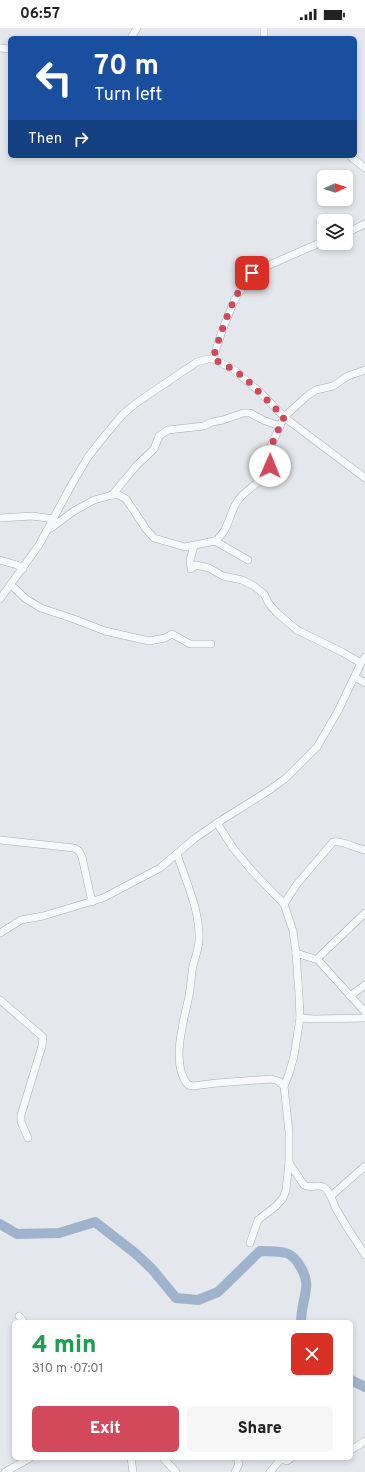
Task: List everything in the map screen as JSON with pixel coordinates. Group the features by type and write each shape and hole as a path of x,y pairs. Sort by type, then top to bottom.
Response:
{"street":[{"path":"352,158 365,168"},
{"path":"353,230 365,224"},
{"path":"213,359 234,301 248,278 258,270 317,244"},
{"path":"0,599 23,569 49,529 72,484 88,457 124,414 164,383 197,362 213,359 233,369 246,379 284,417 364,474"},
{"path":"49,529 84,505 94,500 112,495 119,495 126,499 150,535 154,538 185,547 215,541 219,538 230,520 234,506 239,498 269,472 271,446 284,417 307,396 316,390 333,386 348,376 365,370"},
{"path":"112,495 137,465 154,449 159,436 168,430 204,426 214,421 223,420 243,413 250,413 263,420 280,426"},
{"path":"0,518 32,516 54,519"},
{"path":"215,541 248,560"},
{"path":"0,933 21,920 43,916 103,898 160,868 194,839 268,791 286,778 306,760 317,747 355,677 363,660 342,652 297,630 272,608 264,594 254,586 242,580 223,576 209,568 196,565 191,569 190,560 194,546"},
{"path":"0,560 17,565 23,569"},
{"path":"11,585 26,599 42,608 105,631 149,641 165,638 172,634 190,644 211,644"},
{"path":"355,677 365,683"},
{"path":"217,823 233,848 253,872 284,904 293,931 296,953 300,1018 294,1056 284,1086 289,1132 289,1162 286,1190 283,1198 276,1206 258,1220 250,1242"},
{"path":"0,840 74,848 79,851 82,857 92,902"},
{"path":"284,904 297,884 333,842 338,841 365,850"},
{"path":"177,854 193,898 199,939 180,1036 180,1064 184,1078 188,1085 193,1086 271,1079 278,1081 284,1086"},
{"path":"318,960 319,957 365,913"},
{"path":"296,953 318,960 365,1012"},
{"path":"350,996 365,986"},
{"path":"0,1000 43,1037 42,1046 21,1116 21,1122 28,1138"},
{"path":"300,1018 315,1020 365,1018"},
{"path":"289,1162 304,1185 308,1187 324,1186 331,1196 337,1212 365,1255"},
{"path":"331,1196 365,1166"},
{"path":"353,1449 365,1441"},
{"path":"5,1472 26,1460"},
{"path":"130,1460 133,1472"},
{"path":"165,1460 176,1472"},
{"path":"235,1472 239,1464 238,1460"},
{"path":"270,1472 280,1460"}],"waterway":[{"path":"0,1224 17,1234 59,1233 95,1222 135,1253 152,1269 176,1298 198,1300 218,1292 260,1251 276,1251 286,1253 298,1262 305,1278 306,1288 301,1320"},
{"path":"353,1381 365,1387"}],"route":[{"path":"252,273 244,282 234,301 213,359 233,369 246,379 284,417 271,446 270,466"}]}
